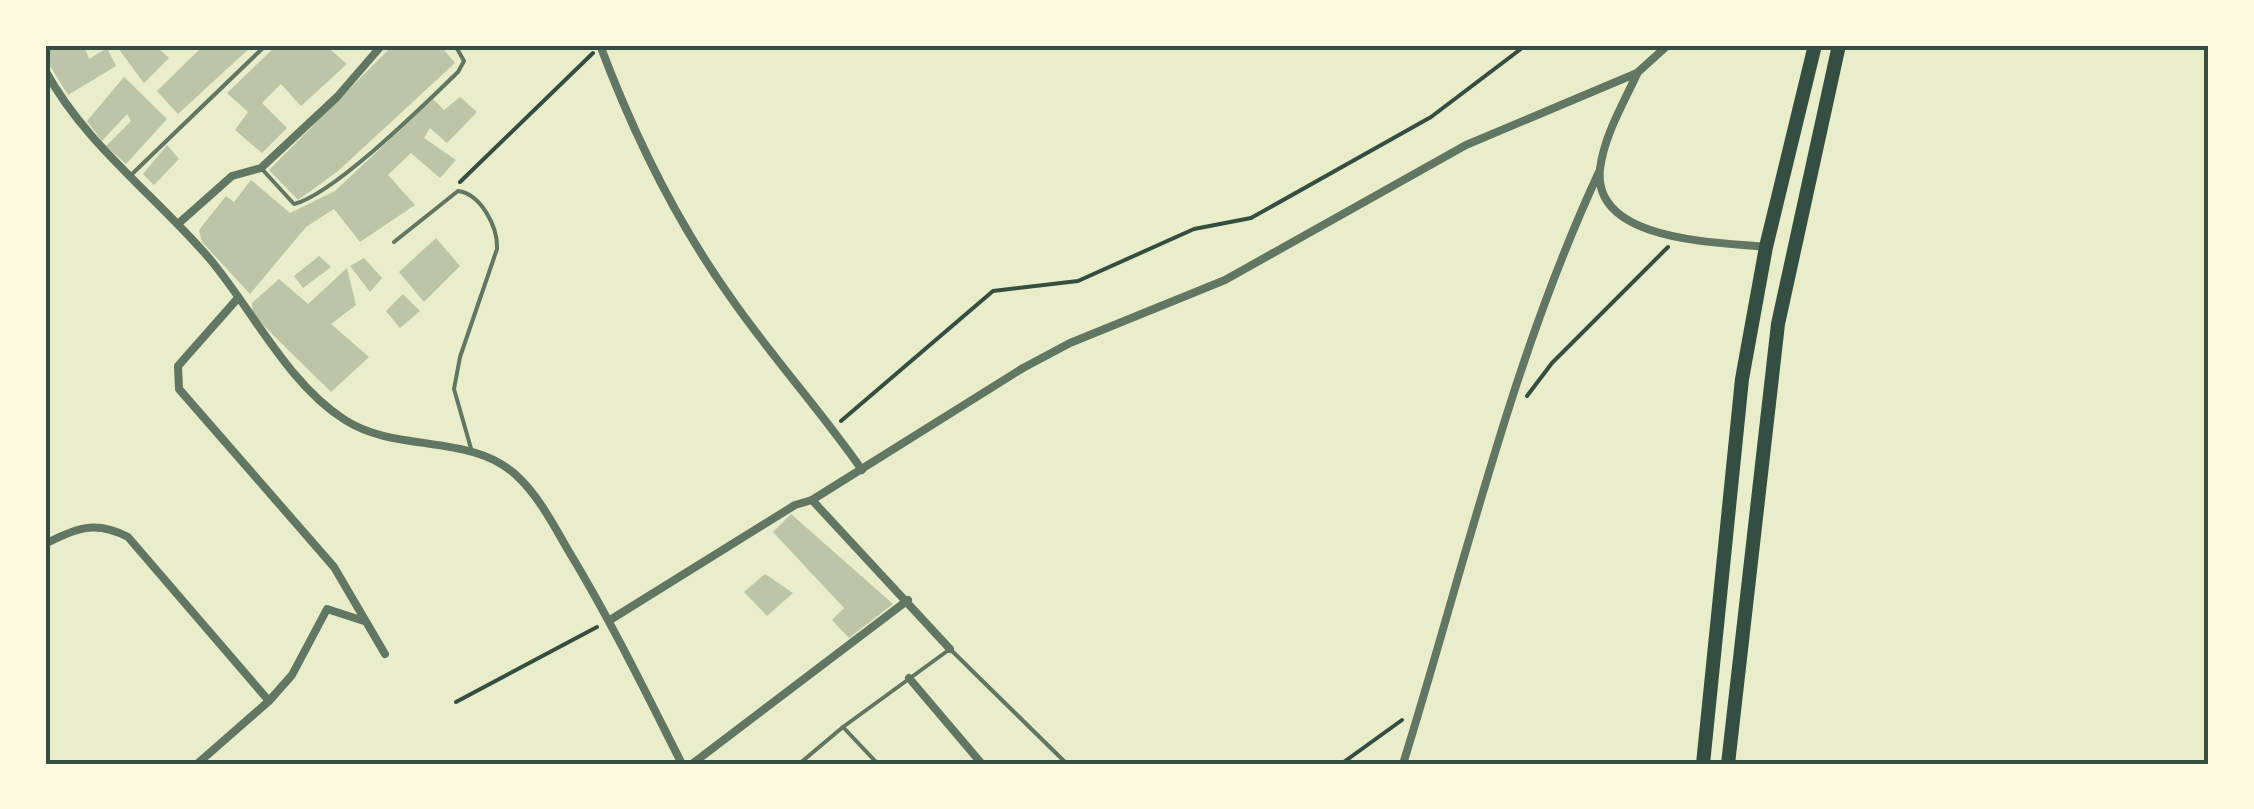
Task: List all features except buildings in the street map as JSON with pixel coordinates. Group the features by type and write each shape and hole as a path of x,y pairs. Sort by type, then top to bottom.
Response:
{"highway":[{"path":"1703,764 1742,379 1766,247 1815,45"},
{"path":"1728,764 1778,324 1840,45"}],"street":[{"path":"178,223 232,176 261,168 337,97 382,45"},
{"path":"610,620 794,505 812,500 940,418 1070,343 1225,280 1466,144 1637,73 1668,45"},
{"path":"600,46 659,180 729,296 834,427 862,470"},
{"path":"45,70 89,134 178,223 300,376 342,418 392,438 472,452 503,465 535,498 610,620 682,764"},
{"path":"1403,764 1504,424 1560,257 1600,172 1607,140 1637,73"},
{"path":"1600,172 1603,191 1628,224 1678,236 1766,247"},
{"path":"238,298 178,366 179,389 334,567 385,654"},
{"path":"812,500 950,649"},
{"path":"45,544 86,526 100,525 128,537 270,701"},
{"path":"692,764 908,600"},
{"path":"197,764 270,701 295,670 327,608 364,621"},
{"path":"909,678 982,764"}],"lane":[{"path":"131,174 266,45"},
{"path":"261,168 294,204 319,194 367,157 458,72 464,60 455,45"},
{"path":"394,242 451,192 470,194 498,239 460,356 454,389 472,452"},
{"path":"799,764 950,649 1067,764"},
{"path":"843,727 878,764"}],"path":[{"path":"834,427 993,291 1078,281 1194,229 1251,218 1431,117 1526,45"},
{"path":"451,192 488,150 600,46"},
{"path":"1504,424 1552,363 1678,236"},
{"path":"456,702 610,620"},
{"path":"1342,764 1420,706"}]}
